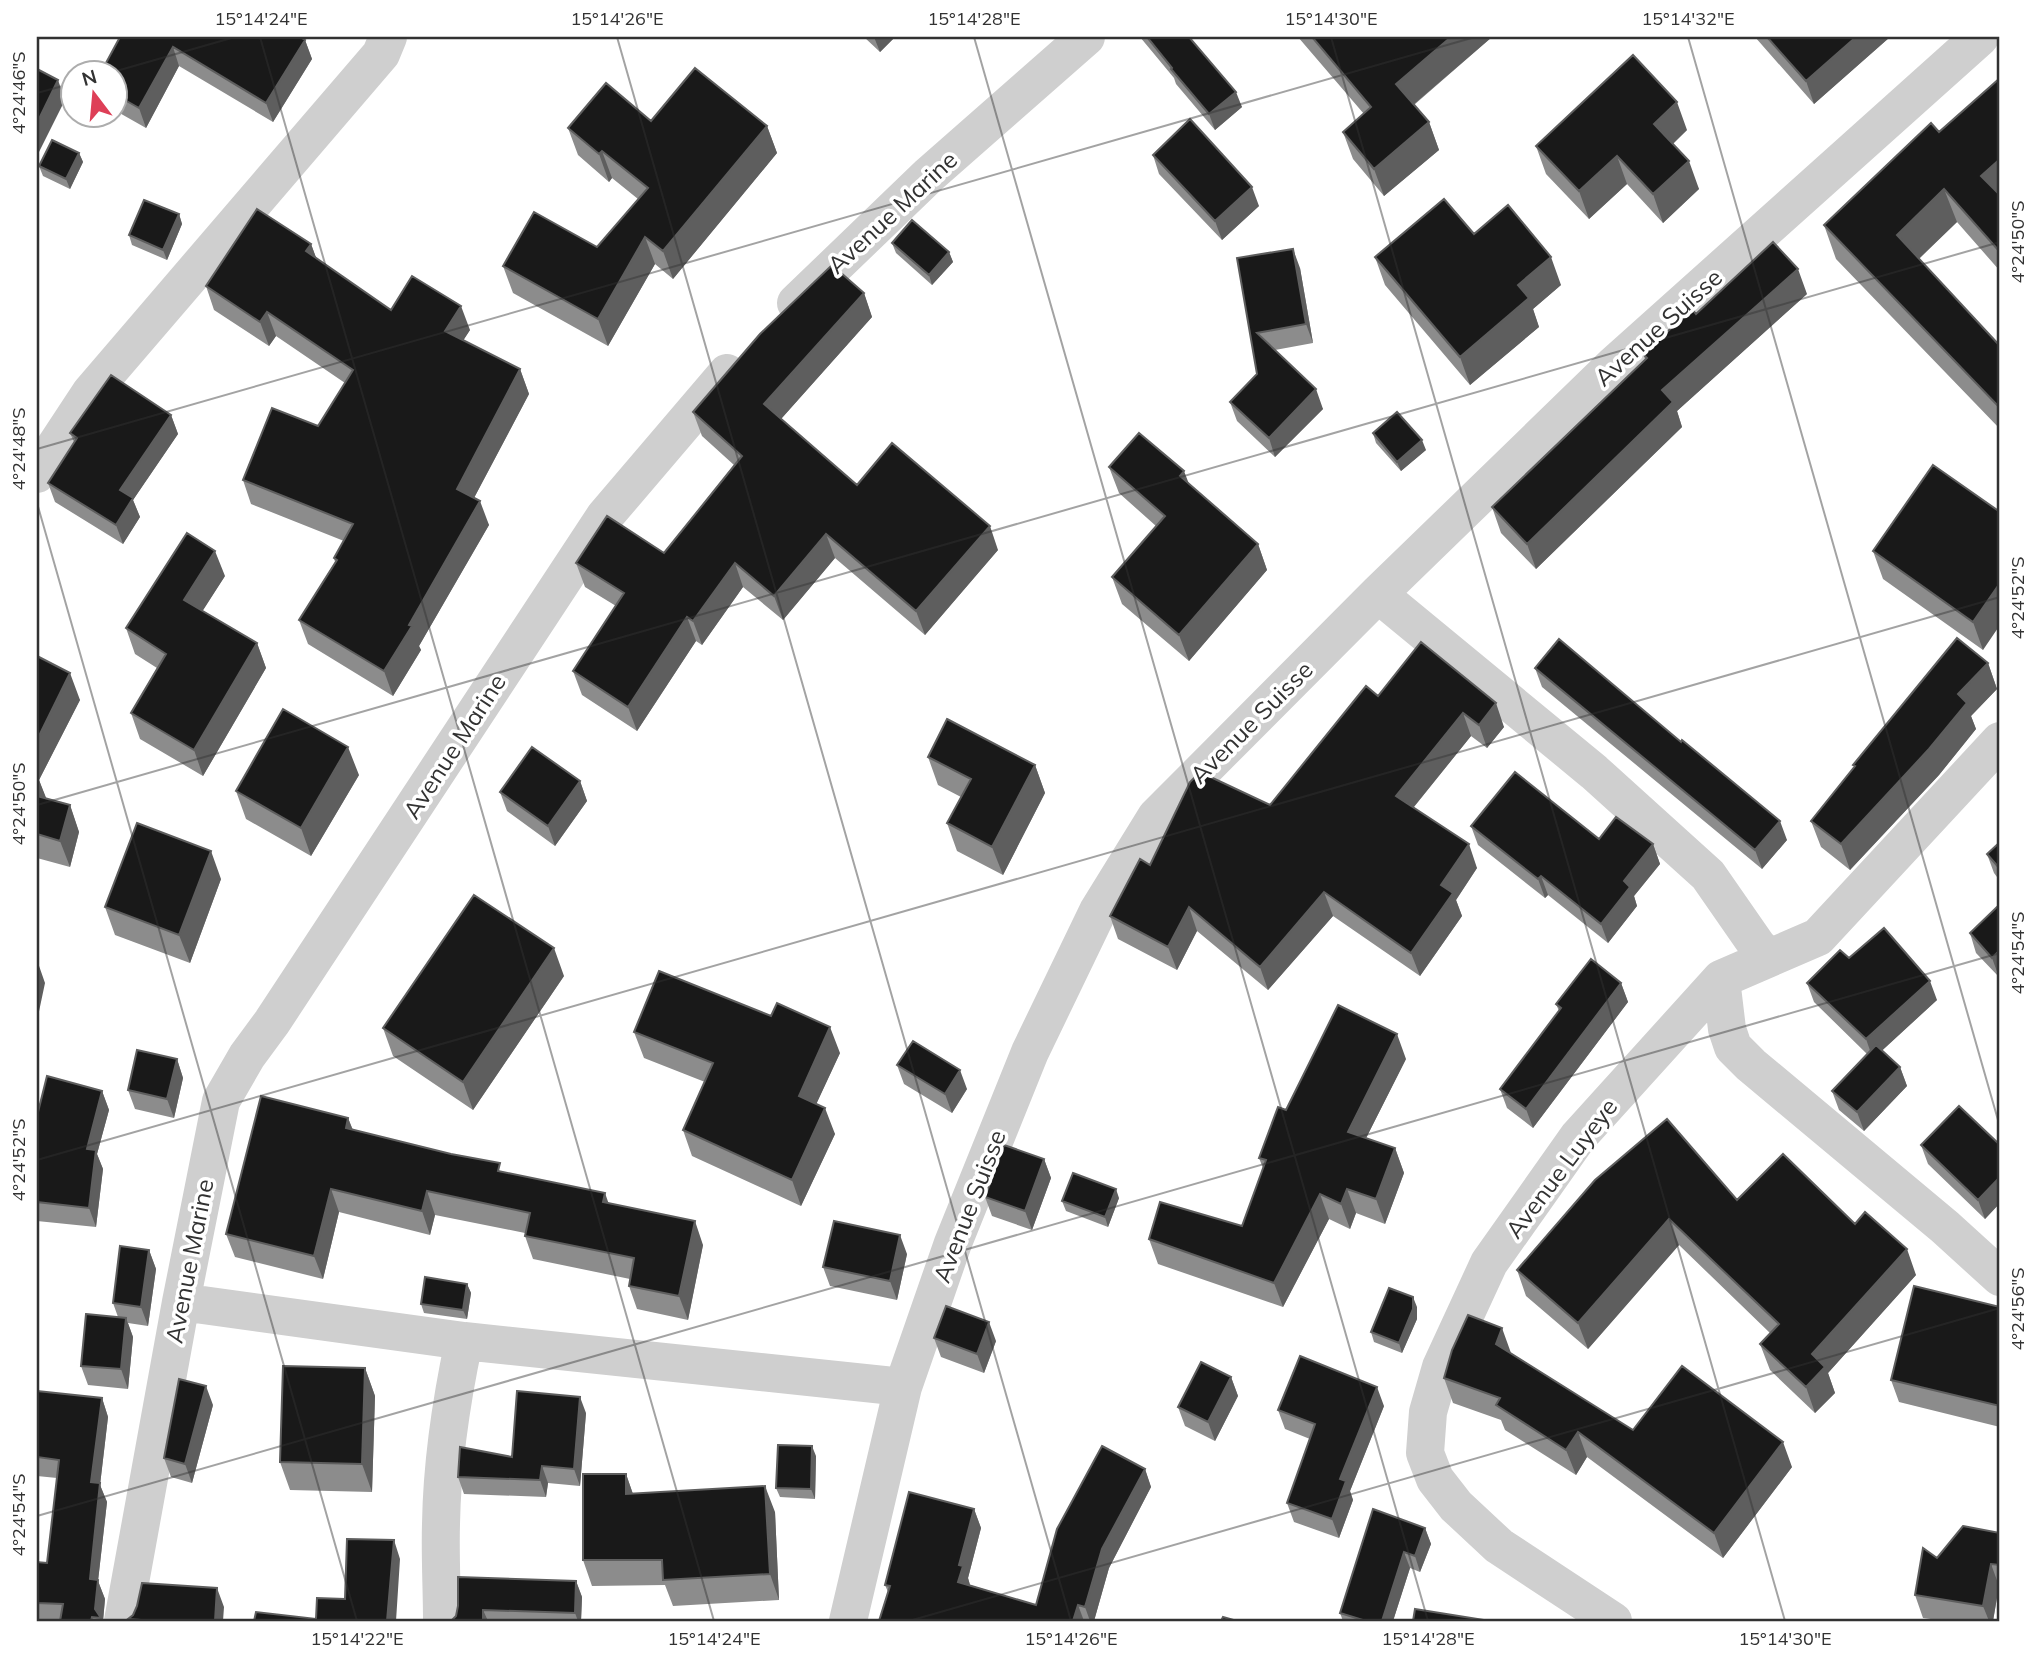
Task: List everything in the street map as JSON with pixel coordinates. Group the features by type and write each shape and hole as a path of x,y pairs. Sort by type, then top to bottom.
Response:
{"street":[{"path":"37,474 92,392 381,54 388,37"},
{"name":"Avenue Marine","path":"123,1621 221,1101 247,1055 272,1022 606,516 762,334 929,175 1086,37"},
{"name":"Avenue Suisse","path":"848,1621 903,1387 953,1243 1030,1052 1098,911 1156,817 1378,594 1614,365 1980,37"},
{"path":"1378,594 1594,772 1708,875 1758,947 1770,957"},
{"name":"Avenue Luyeye","path":"1613,1621 1499,1546 1456,1506 1436,1479 1426,1453 1429,1412 1441,1367 1489,1263 1578,1137 1721,979 1818,937 2000,741"},
{"path":"1721,979 1727,1029 1733,1047 2000,1277"},
{"path":"181,1302 464,1342 903,1387"},
{"path":"442,1621 440,1524 445,1445 464,1342"}],"building":[{"path":"120,37 300,37 305,40 266,103 173,47 139,108 130,103 130,60 108,60"},
{"path":"1147,37 1189,37 1236,92 1209,114"},
{"path":"1312,37 1451,37 1396,84 1429,122 1374,169 1343,132 1371,107"},
{"path":"1767,37 1856,37 1806,81"},
{"path":"1633,55 1677,102 1654,124 1689,161 1653,194 1617,156 1579,191 1536,146"},
{"path":"695,68 767,126 663,251 645,237 598,319 503,266 534,212 597,247 648,188 602,151 599,154 568,128 606,83 651,121"},
{"path":"37,69 58,80 37,123"},
{"path":"2000,78 2000,159 1981,176 2000,195 2000,252 1944,189 1897,235 2000,346 2000,408 1824,225 1931,123 1939,132"},
{"path":"1190,119 1252,187 1215,221 1153,155"},
{"path":"52,140 79,153 66,179 39,166"},
{"path":"1444,199 1474,234 1508,205 1551,257 1518,285 1529,298 1460,357 1375,257"},
{"path":"144,200 179,214 163,250 129,235"},
{"path":"257,209 311,244 306,251 391,310 412,276 461,306 445,331 520,369 457,489 480,501 409,625 412,626 384,671 299,620 337,560 334,558 353,524 243,480 272,408 318,426 353,370 267,312 260,322 206,286"},
{"path":"912,220 949,252 929,275 892,243"},
{"path":"1773,242 1798,269 1662,390 1673,402 1527,544 1492,507 1647,358 1643,354 1692,309 1696,314"},
{"path":"1293,249 1306,324 1257,333 1316,389 1269,438 1230,402 1257,374 1237,258"},
{"path":"832,265 864,293 764,404 857,485 892,443 990,526 916,611 826,534 774,596 735,563 693,621 687,617 628,707 573,671 624,593 576,563 607,516 664,553 742,456 693,412 760,334"},
{"path":"111,375 171,415 120,490 133,498 116,525 48,483 77,438 70,433"},
{"path":"1397,412 1422,440 1397,462 1373,433"},
{"path":"1139,433 1184,471 1180,476 1258,544 1179,635 1112,577 1165,516 1109,467"},
{"path":"1933,465 2000,512 2000,583 1973,622 1873,551"},
{"path":"187,533 215,551 184,600 257,643 194,750 131,713 166,654 126,628"},
{"path":"1957,638 1988,663 1958,694 1967,703 1929,749 1841,844 1811,821"},
{"path":"1559,639 1780,821 1755,850 1535,668"},
{"path":"1421,642 1496,703 1479,725 1463,713 1396,796 1469,844 1441,885 1453,893 1411,953 1324,892 1260,967 1189,907 1168,947 1110,916 1140,859 1150,865 1190,782 1200,772 1270,805 1366,686 1378,696"},
{"path":"37,656 70,673 37,740"},
{"path":"283,709 348,747 301,828 236,791"},
{"path":"947,719 1035,765 992,847 947,823 971,779 928,757"},
{"path":"532,747 580,781 548,826 500,792"},
{"path":"1515,772 1599,839 1616,817 1653,844 1624,881 1630,887 1601,924 1541,876 1538,879 1471,826"},
{"path":"37,796 70,805 60,841 37,834"},
{"path":"137,823 211,851 179,935 105,907"},
{"path":"2000,842 2000,869 1987,854"},
{"path":"474,895 554,948 463,1082 383,1028"},
{"path":"2000,904 2000,950 1992,958 1970,933"},
{"path":"1884,928 1930,981 1866,1039 1807,983 1840,950 1849,958"},
{"path":"1591,959 1621,983 1526,1109 1500,1089 1561,1008 1556,1004"},
{"path":"659,971 771,1016 777,1003 830,1027 799,1096 825,1108 792,1180 683,1130 713,1063 634,1032"},
{"path":"1338,1005 1397,1034 1348,1132 1395,1148 1376,1199 1347,1189 1341,1204 1320,1194 1274,1283 1149,1239 1160,1202 1242,1226 1266,1160 1259,1158 1278,1107 1286,1110"},
{"path":"913,1041 960,1070 945,1094 897,1065"},
{"path":"1876,1045 1900,1067 1857,1112 1832,1091"},
{"path":"137,1050 177,1059 167,1099 128,1090"},
{"path":"47,1076 102,1091 87,1149 96,1150 89,1208 37,1202 37,1116"},
{"path":"261,1096 348,1118 346,1128 500,1163 498,1171 605,1193 603,1202 695,1221 679,1296 629,1286 634,1258 525,1236 530,1213 427,1191 422,1211 331,1189 314,1256 226,1234"},
{"path":"1959,1106 2000,1145 2000,1177 1978,1200 1921,1145"},
{"path":"1667,1119 1737,1200 1783,1154 1855,1224 1865,1212 1907,1249 1812,1354 1825,1367 1806,1387 1760,1344 1779,1324 1669,1219 1578,1323 1517,1270 1595,1180"},
{"path":"1004,1145 1044,1159 1025,1211 985,1197"},
{"path":"1073,1173 1116,1189 1105,1217 1062,1201"},
{"path":"834,1221 900,1235 890,1281 823,1267"},
{"path":"120,1246 149,1250 141,1307 113,1303"},
{"path":"425,1277 467,1284 463,1310 421,1304"},
{"path":"1914,1286 2000,1307 2000,1406 1891,1380"},
{"path":"1389,1288 1413,1297 1413,1309 1399,1343 1371,1332"},
{"path":"946,1306 989,1322 977,1354 934,1338"},
{"path":"86,1314 126,1318 121,1369 81,1366"},
{"path":"1468,1315 1502,1328 1496,1344 1633,1430 1682,1366 1783,1442 1714,1533 1578,1432 1566,1450 1496,1405 1500,1398 1444,1378 1452,1350"},
{"path":"1300,1356 1377,1387 1340,1479 1346,1481 1332,1519 1287,1503 1315,1424 1278,1410"},
{"path":"1201,1362 1231,1377 1208,1422 1178,1407"},
{"path":"283,1366 365,1368 362,1464 280,1462"},
{"path":"179,1379 206,1386 185,1464 164,1458"},
{"path":"37,1391 102,1398 91,1482 100,1483 90,1579 98,1580 95,1609 101,1618 92,1617 91,1621 60,1621 63,1604 37,1603 37,1562 47,1563 59,1460 37,1457"},
{"path":"517,1391 580,1397 574,1469 542,1466 540,1480 458,1477 460,1447 512,1457"},
{"path":"778,1445 812,1446 811,1489 776,1488"},
{"path":"1102,1446 1145,1469 1102,1549 1085,1607 1078,1605 1073,1621 879,1621 890,1586 885,1585 909,1492 974,1509 959,1565 963,1566 958,1582 1036,1605 1057,1529"},
{"path":"583,1474 626,1474 626,1494 765,1486 770,1574 663,1580 662,1560 583,1560"},
{"path":"1373,1509 1425,1528 1415,1556 1404,1552 1382,1621 1366,1621 1340,1613"},
{"path":"1963,1526 2000,1533 2000,1565 1991,1564 1983,1606 1915,1595 1923,1548 1937,1558"},
{"path":"347,1539 394,1540 387,1621 254,1621 256,1612 316,1619 317,1598 345,1599"},
{"path":"458,1577 576,1581 575,1613 483,1610 483,1621 451,1621 456,1616 458,1606"},
{"path":"142,1583 217,1588 215,1621 128,1619 137,1606"},
{"path":"1415,1609 1490,1621 1413,1621"},
{"path":"1223,1617 1237,1621 1221,1621"}]}
